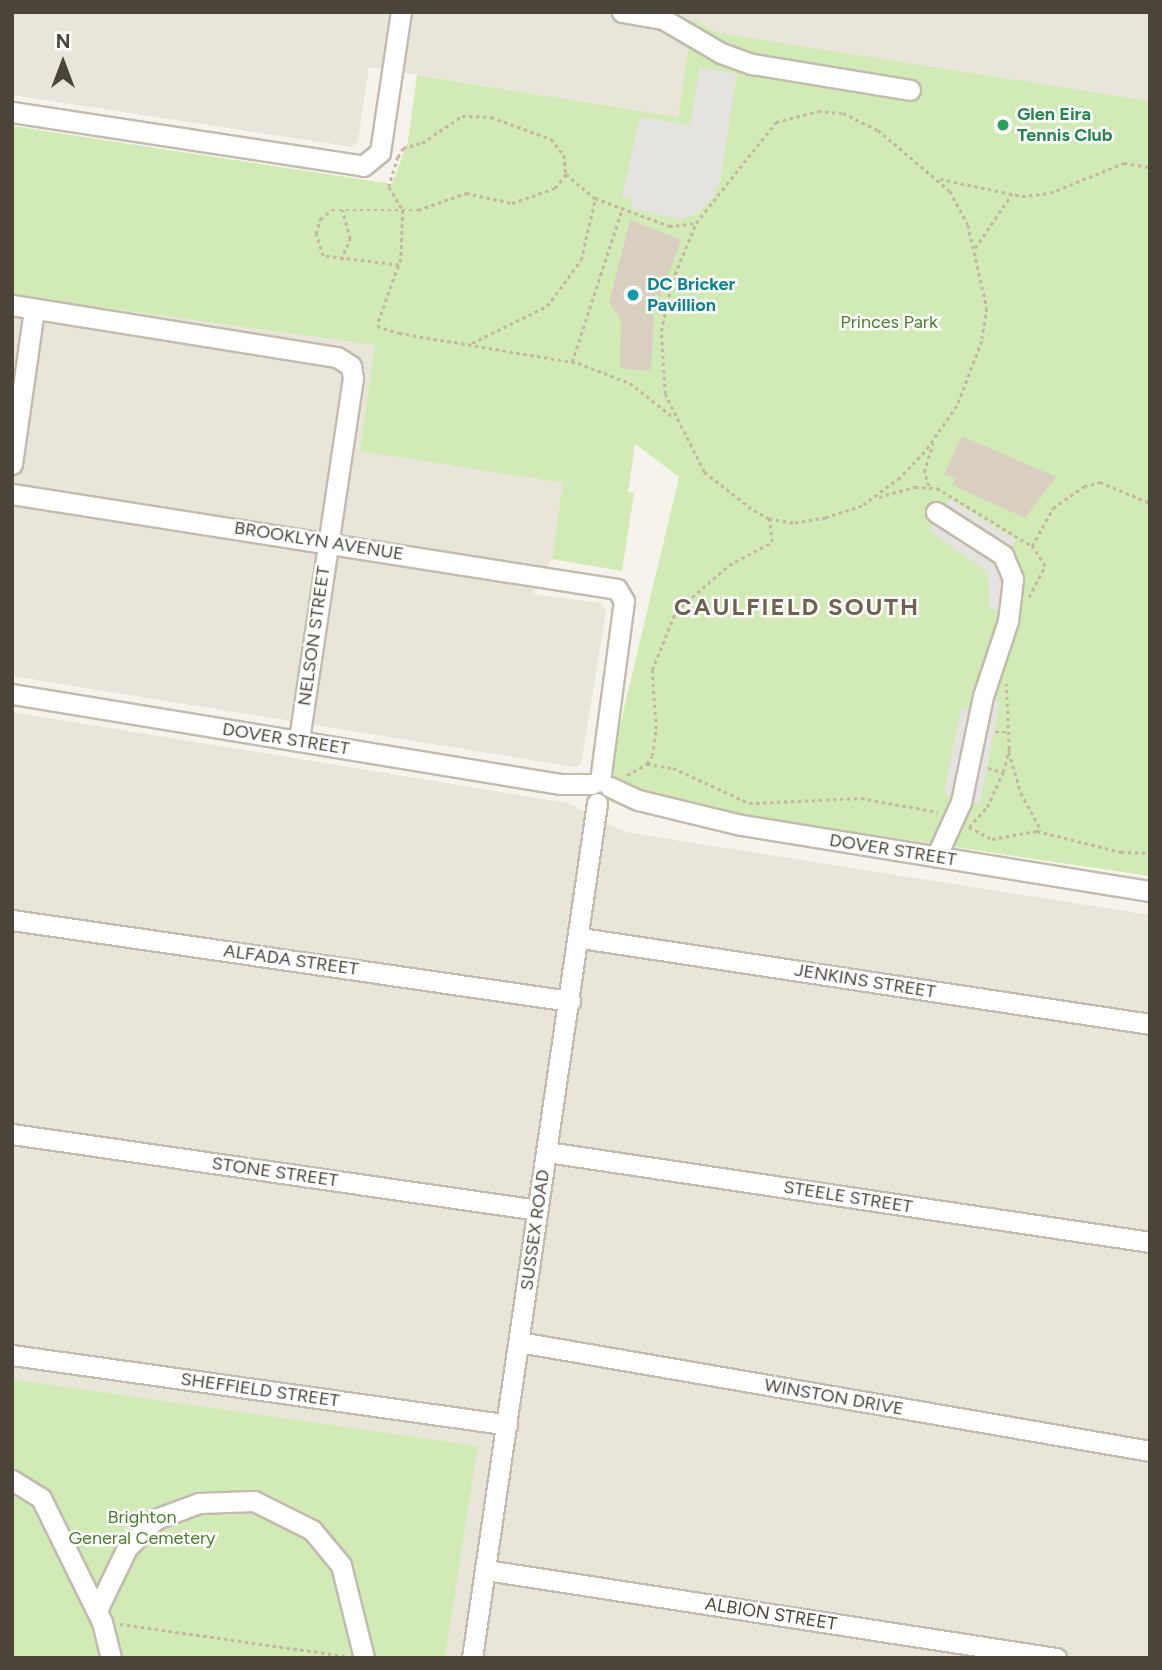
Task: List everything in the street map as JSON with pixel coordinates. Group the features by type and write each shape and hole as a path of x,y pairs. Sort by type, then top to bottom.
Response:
{"street":[{"path":"12,113 354,165 384,157 401,12"},
{"path":"622,12 663,19 741,61 910,90"},
{"path":"12,305 34,309 12,464"},
{"name":"NELSON STREET","path":"34,309 337,357 351,366 299,741"},
{"name":"BROOKLYN AVENUE","path":"12,494 604,585 623,594"},
{"path":"936,512 1003,555 1013,579 1008,621 986,687 961,823 936,856"},
{"name":"SUSSEX ROAD","path":"472,1658 603,790 604,748 623,594"},
{"name":"DOVER STREET","path":"12,694 603,790 741,825 1150,891"},
{"name":"ALFADA STREET","path":"12,920 570,1000"},
{"name":"JENKINS STREET","path":"581,938 1150,1024"},
{"name":"STONE STREET","path":"12,1135 538,1210"},
{"name":"STEELE STREET","path":"547,1152 1150,1242"},
{"name":"WINSTON DRIVE","path":"519,1342 1150,1451"},
{"name":"SHEFFIELD STREET","path":"12,1355 507,1425"},
{"path":"12,1480 41,1498 100,1616 111,1658"},
{"path":"100,1616 127,1548 156,1520 199,1503 254,1501 312,1530 341,1565 364,1658"},
{"name":"ALBION STREET","path":"486,1570 1056,1658"}],"path":[{"path":"829,111 863,121 897,142 939,179 958,205 975,248 986,297 985,326 957,406 934,440 900,478 862,506 808,522 769,519 713,482 691,454 674,418 662,376 661,331 672,281 696,223 762,135 783,118 804,112 829,111"},
{"path":"400,265 340,261 324,257 316,234 320,219 332,210 403,210 418,211 466,193 512,203 555,188 566,174 564,155 551,139 475,114 462,116 422,143 384,157 389,187 403,210 400,265 377,326 572,362 630,383 674,418"},
{"path":"939,179 1012,194 1050,192 1124,163 1150,167"},
{"path":"566,174 595,198 622,209 669,226 696,223"},
{"path":"975,248 1012,194"},
{"path":"469,345 547,306 581,260 595,198"},
{"path":"572,362 622,209"},
{"path":"340,261 350,239 342,210"},
{"path":"929,486 925,472 934,440"},
{"path":"1026,604 1045,566 1032,546 1053,508 1084,486 1100,482 1150,503"},
{"path":"647,765 656,729 652,670 663,636 689,597 729,565 772,542 769,519"},
{"path":"1007,676 1009,749 1021,793 1042,831"},
{"path":"995,732 1007,732"},
{"path":"961,823 987,807 1003,772 1009,749"},
{"path":"603,790 647,765 673,768 749,803 870,799 924,807 1000,839 1042,831 1121,852 1150,853"},
{"path":"988,768 1003,772"},
{"path":"100,1616 357,1658"}],"shaded area":[{"path":"12,12 1150,12 1150,101 719,33 694,20 678,117 369,67 358,141 352,147 12,95"},
{"path":"700,67 737,74 720,183 713,191 716,194 698,213 681,220 630,208 633,201 622,196 640,117 690,125"},
{"path":"12,295 376,345 361,451 564,483 552,559 533,594 600,603 606,611 581,764 575,767 12,676 12,484 17,452 12,451"},
{"path":"950,499 1016,540 1010,550 1022,571 1017,614 989,609 988,572 929,531"},
{"path":"975,696 1000,702 980,804 944,793 961,707 973,708"},
{"path":"12,712 568,803 625,832 1150,915 1150,1658 445,1658 478,1446 12,1379"}],"green space":[{"name":"Princes Park","path":"693,19 719,33 1150,101 1150,876 743,816 627,788 615,781 611,763 679,477 635,444 628,492 634,493 622,571 552,559 563,483 360,451 375,345 12,295 12,126 392,184 408,141 417,75 678,117"},
{"name":"Brighton General Cemetery","path":"12,1379 478,1446 445,1658 12,1658"}],"building":[{"name":"DC Bricker Pavillion","path":"630,220 681,240 661,296 655,294 651,371 620,368 621,320 609,302"},
{"path":"962,436 1056,477 1025,518 952,485 955,478 944,475"}],"place":[{"name":"Glen Eira Tennis Club","path":"1003,125"},
{"name":"DC Bricker Pavillion","path":"633,295"}],"district":[{"name":"CAULFIELD SOUTH","path":"797,607"}]}
